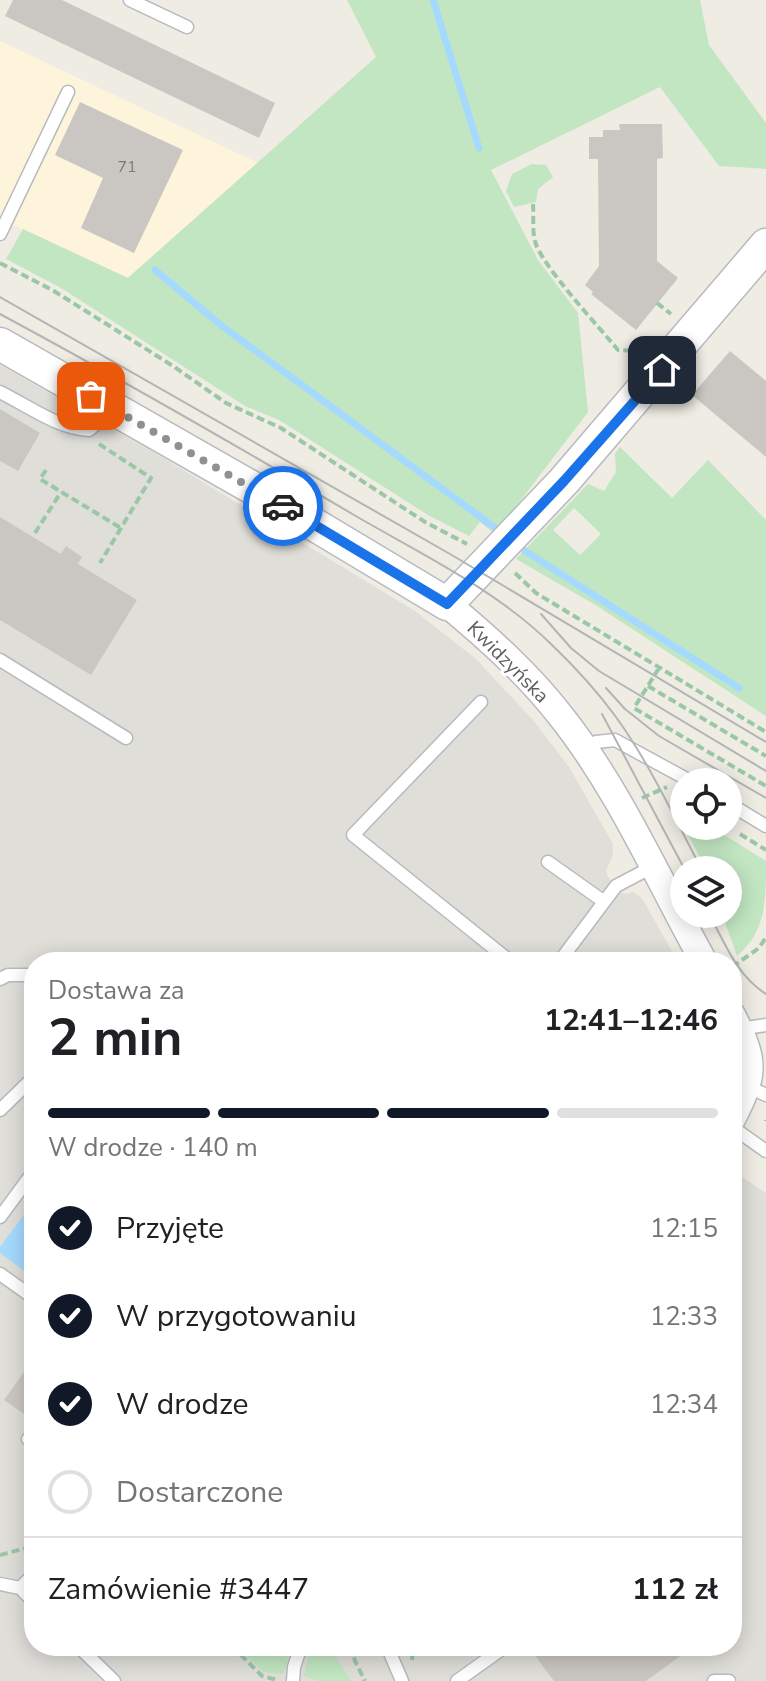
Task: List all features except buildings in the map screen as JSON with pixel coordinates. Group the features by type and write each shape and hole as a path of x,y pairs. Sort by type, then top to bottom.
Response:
{"street":[{"path":"447,604 564,481 766,245"},
{"name":"Kwidzyńska","path":"0,344 447,604 509,657 548,700 584,749 699,952"},
{"path":"742,1037 751,1057 756,1090 742,1107"}],"lane":[{"path":"130,0 187,27"},
{"path":"0,234 68,92"},
{"path":"0,392 65,426 89,430 113,409"},
{"path":"0,660 126,738"},
{"path":"481,702 353,835 499,952"},
{"path":"584,749 596,742 615,740 670,770"},
{"path":"742,811 766,826"},
{"path":"548,862 603,901"},
{"path":"566,952 616,886 652,867"},
{"path":"0,979 8,975 24,975"},
{"path":"742,1023 766,1025"},
{"path":"0,1110 24,1087"},
{"path":"742,1134 766,1151"},
{"path":"0,1217 24,1185"},
{"path":"0,1274 24,1291"},
{"path":"0,1584 20,1588 24,1592"},
{"path":"20,1588 24,1584"},
{"path":"88,1656 114,1681"},
{"path":"293,1681 298,1656"},
{"path":"391,1656 402,1681"},
{"path":"457,1681 492,1656"},
{"path":"714,1681 729,1681"}],"path":[{"path":"533,204 534,240 576,300 618,350 650,351"},
{"path":"0,263 54,291 226,403 281,428 425,522 471,546"},
{"path":"657,303 676,318"},
{"path":"89,430 94,441 151,478 100,563"},
{"path":"46,470 40,479 121,528"},
{"path":"35,533 61,492"},
{"path":"505,564 536,593 766,732"},
{"path":"659,668 634,708 766,786"},
{"path":"647,685 766,756"},
{"path":"742,835 766,850"},
{"path":"742,960 759,948 766,937"},
{"path":"0,1555 24,1549"},
{"path":"242,1656 262,1676 281,1681"},
{"path":"354,1656 365,1681"},
{"path":"410,1662 414,1656"}],"shaded area":[{"path":"0,41 258,163 127,278 0,219"},
{"path":"0,365 160,456 415,611 476,659 533,720 569,767 613,844 613,854 606,871 608,877 624,894 633,892 642,898 672,952 24,952 24,1656 742,1656 742,1177 766,1193 766,1681 0,1681"}],"green space":[{"path":"347,0 700,0 709,45 766,123 766,169 719,166 660,87 491,170 538,260 578,313 588,412 495,534 480,522 469,536 428,515 279,420 245,406 61,288 6,259 23,229 128,278 376,57"},
{"path":"532,164 546,165 553,177 538,189 536,202 514,207 506,191 512,174"},
{"path":"620,447 672,498 708,460 766,520 766,716 597,606 516,559 588,484 604,491 616,472 615,454","holes":["574,508 601,534 580,555 553,530"]},
{"path":"691,840 732,840 766,861 764,902 759,926 741,952 736,952 727,928 742,928 742,856 699,856"},
{"path":"247,1656 289,1656 283,1674 263,1672"},
{"path":"308,1656 335,1656 352,1681 318,1681 304,1676"}],"water":[{"path":"24,1215 24,1271 0,1253 0,1247"}],"waterway":[{"path":"433,0 479,148"},
{"path":"155,270 222,326 498,530"},
{"path":"525,551 739,688"}],"tram line":[{"path":"0,297 450,554 766,742"},
{"path":"0,314 431,558 506,606 577,670 616,717 651,773 695,856"},
{"path":"541,614 571,648 599,671 766,771"},
{"path":"606,688 625,709 659,736 766,798"},
{"path":"602,714 678,856"},
{"path":"716,928 729,952"},
{"path":"742,972 766,994"}],"way so far":[{"path":"91,396 283,506"}],"route":[{"path":"283,506 447,604 564,481 662,370"}]}
